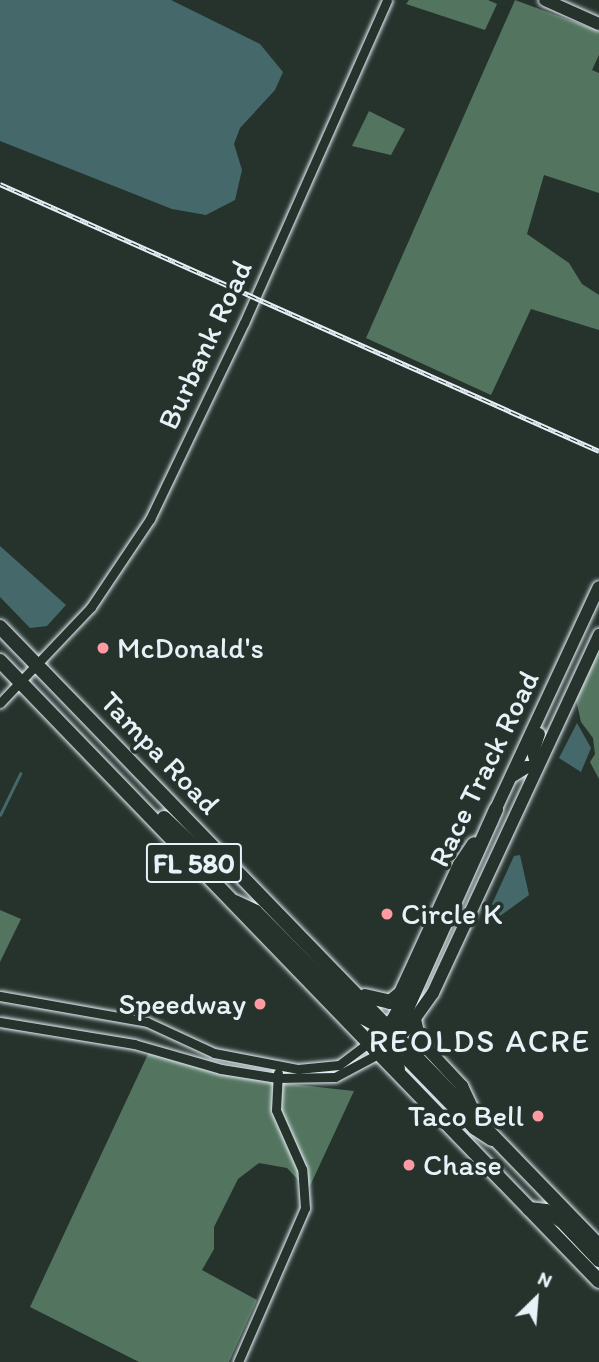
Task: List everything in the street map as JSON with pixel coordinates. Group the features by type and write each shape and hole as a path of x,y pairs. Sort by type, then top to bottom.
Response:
{"main road":[{"path":"545,0 599,24"},
{"name":"Race Track Road","path":"389,1038 477,840 496,809 598,592"},
{"name":"Tampa Road","path":"0,627 355,990 389,1038"},
{"path":"578,634 599,632"},
{"name":"Race Track Road","path":"389,1038 415,1019 443,971 599,632"},
{"path":"511,777 527,767 537,767 535,745 569,669 570,649"},
{"name":"Tampa Road","path":"0,661 228,898 389,1038"},
{"path":"116,782 150,803 206,858 227,860"},
{"path":"496,809 509,808 524,796"},
{"path":"443,971 449,939 499,831 496,809"},
{"path":"496,809 389,1038 475,1128 507,1149"},
{"path":"355,990 380,1003 396,998 460,865 477,840"},
{"path":"415,1019 420,1041 462,1086 474,1112"},
{"name":"FL 580","path":"389,1038 400,1073 599,1281"},
{"name":"FL 580","path":"389,1038 474,1112 599,1246"},
{"path":"529,1209 551,1213 599,1260"}],"street":[{"name":"Burbank Road","path":"0,702 38,666 116,576 159,503 387,0"},
{"path":"0,996 147,1022 214,1053 279,1066 328,1068 389,1038"},
{"path":"0,1022 134,1044 221,1069 277,1078 335,1077 389,1038"},
{"path":"239,1362 305,1209 302,1169 276,1110 279,1066"}],"green space":[{"path":"409,0 488,0 497,4 485,30 406,4"},
{"path":"515,0 599,31 599,55 592,70 599,73 599,193 544,175 527,234 569,263 582,284 599,295 599,330 531,309 491,395 366,338"},
{"path":"369,111 405,129 391,155 352,146"},
{"path":"599,644 599,779 590,762 595,754 593,738 581,722 575,695"},
{"path":"0,910 21,919 0,962"},
{"path":"149,1052 220,1073 273,1082 272,1112 299,1171 300,1182 287,1168 259,1163 238,1179 214,1227 214,1249 202,1270 257,1300 229,1362 139,1362 30,1307"},
{"path":"281,1083 354,1091 309,1188 306,1167 280,1109"}],"water":[{"path":"0,0 171,0 260,44 283,72 275,90 240,128 234,144 242,170 235,200 206,215 172,209 0,141"},
{"path":"0,546 66,605 47,626 30,628 0,597"},
{"path":"577,723 591,748 581,772 559,758"},
{"path":"520,855 529,895 500,916 492,904 514,856"}],"waterway":[{"path":"0,815 20,774"}],"railway":[{"path":"0,184 599,451"}],"place":[{"name":"McDonald's","path":"103,648"},
{"name":"Circle K","path":"387,914"},
{"name":"Speedway","path":"260,1004"},
{"name":"Taco Bell","path":"538,1116"},
{"name":"Chase","path":"409,1165"}],"district":[{"name":"REOLDS ACRE","path":"480,1041"}]}
